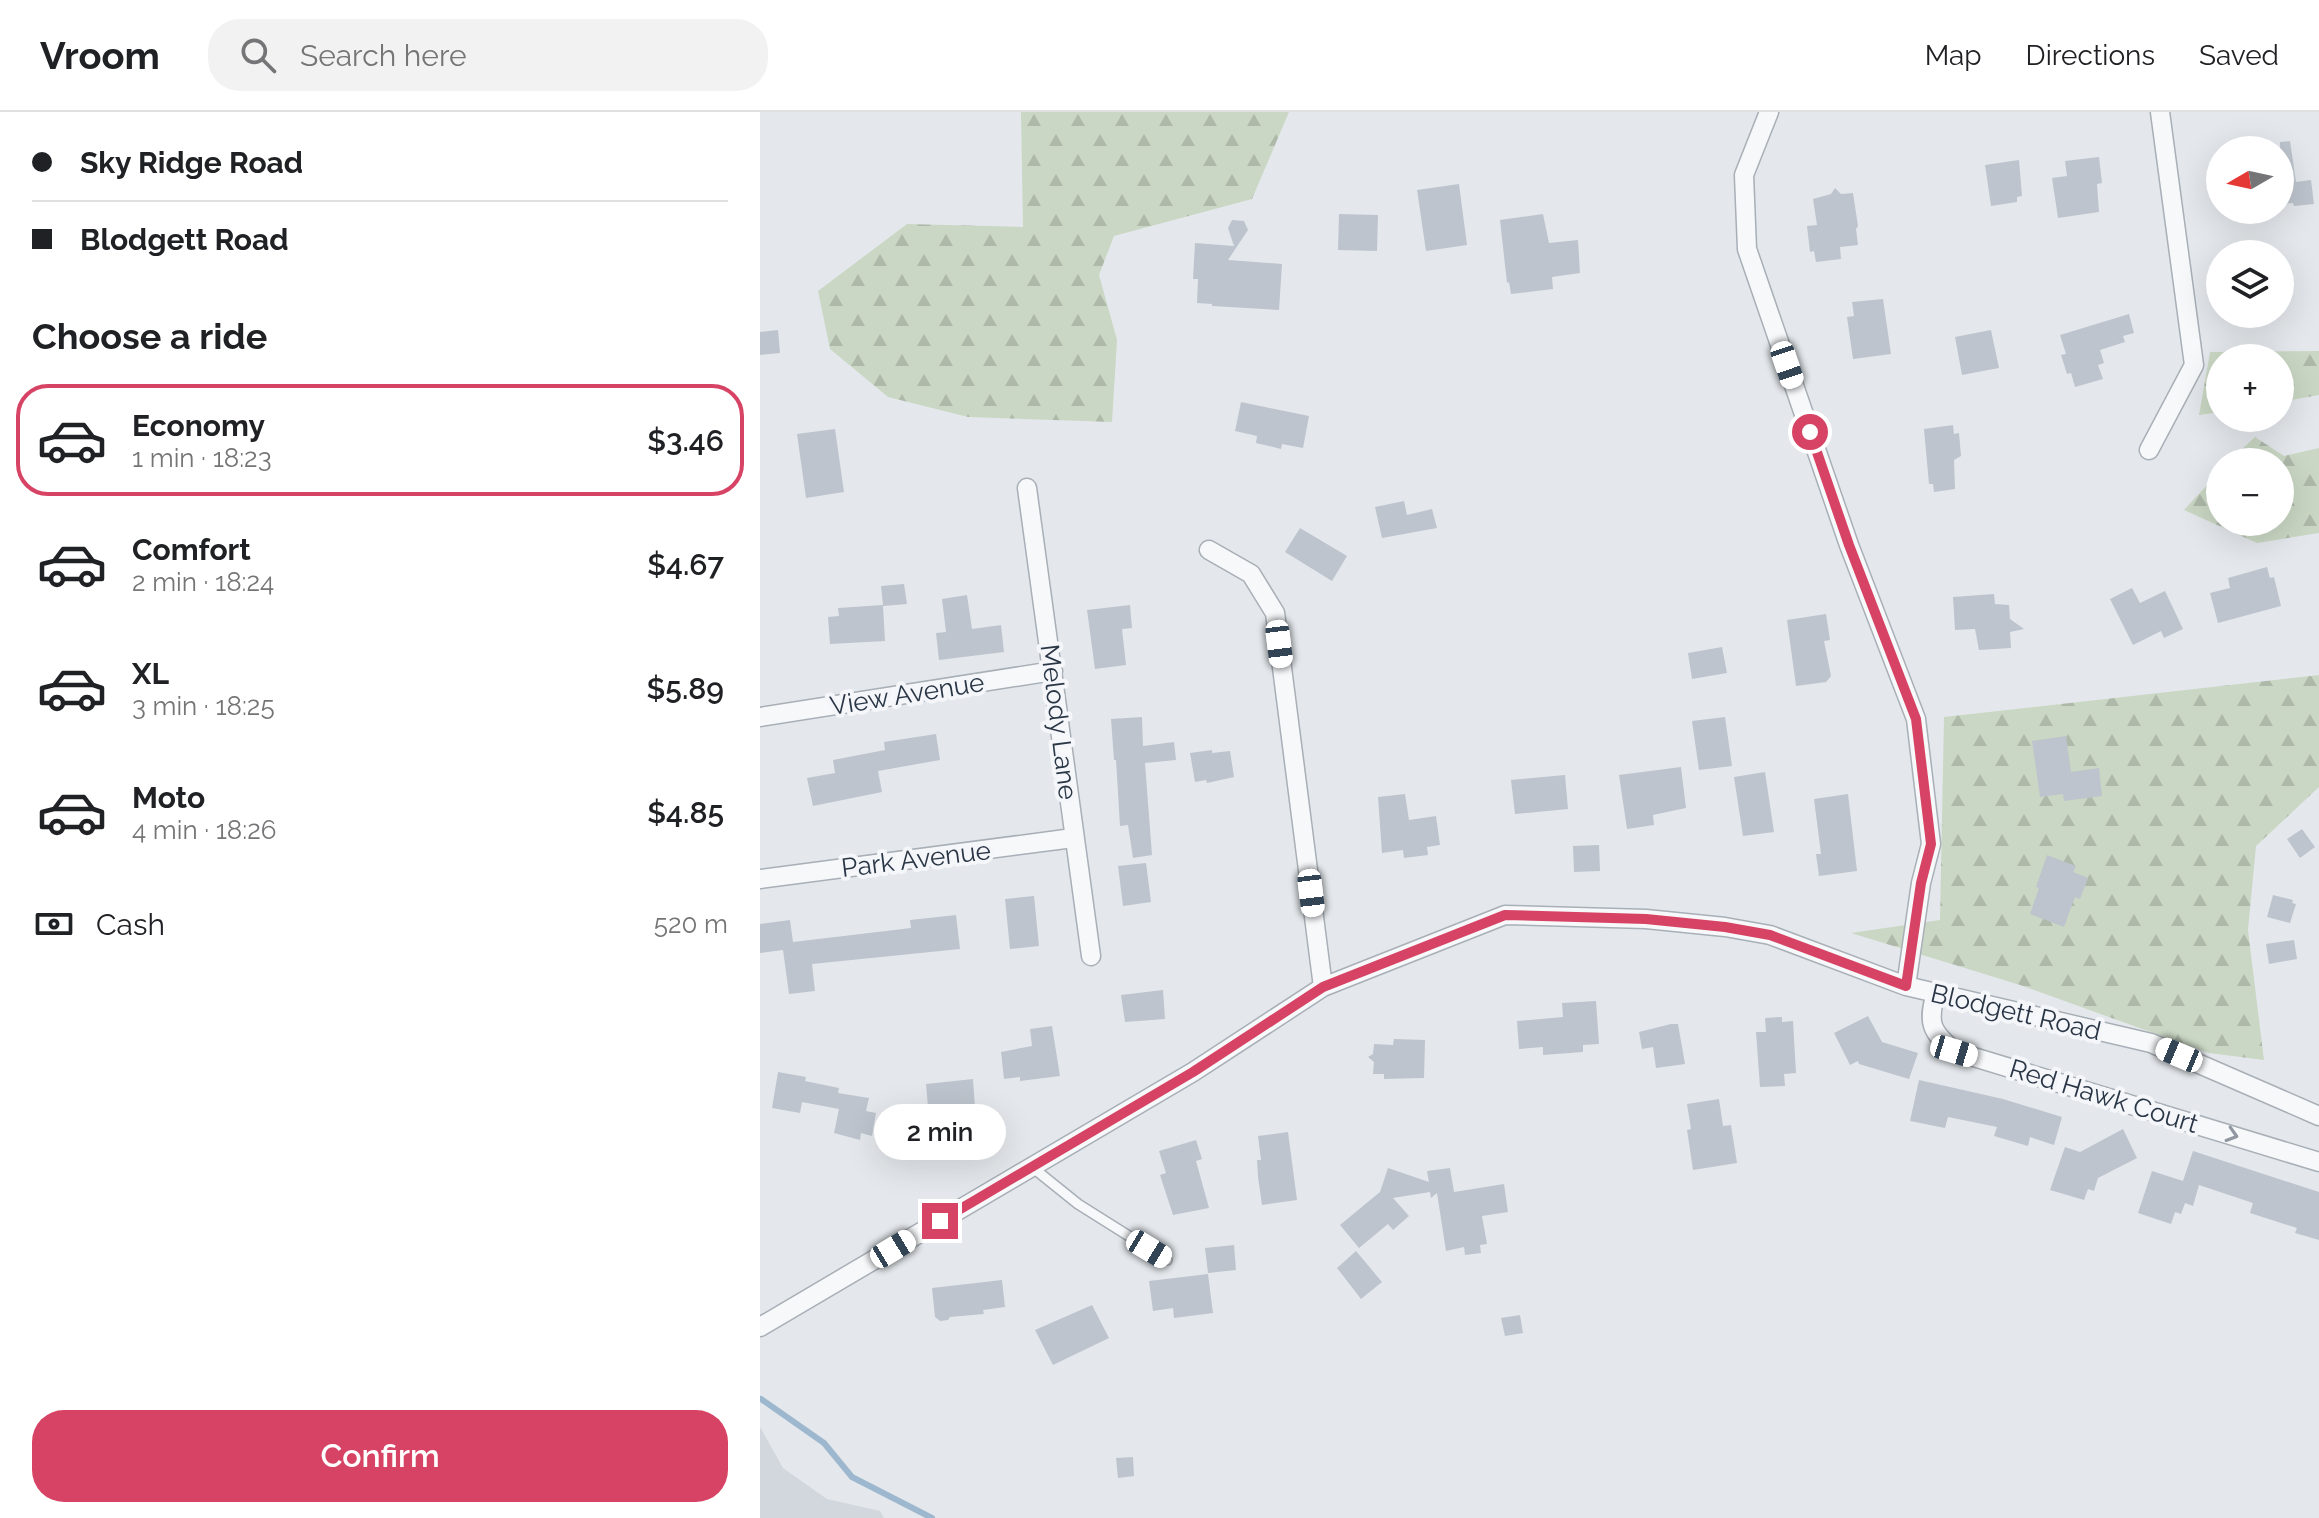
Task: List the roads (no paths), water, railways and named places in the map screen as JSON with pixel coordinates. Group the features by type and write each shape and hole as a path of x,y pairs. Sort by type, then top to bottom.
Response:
{"street":[{"path":"1769,112 1744,175 1747,249 1849,545 1916,719 1931,844 1921,883 1906,986"},
{"path":"2149,450 2194,365 2160,112"},
{"name":"Melody Lane","path":"1027,488 1091,956"},
{"path":"1209,550 1251,574 1275,613 1323,987"},
{"name":"View Avenue","path":"760,717 1053,671"},
{"name":"Park Avenue","path":"760,879 1073,838"},
{"name":"Blodgett Road","path":"760,1327 1193,1072 1323,987 1505,915 1646,919 1770,935 1906,986 2151,1043 2319,1116"},
{"name":"Red Hawk Court","path":"1936,993 1930,1013 1935,1034 1954,1051 2319,1162"}],"lane":[{"path":"1032,1167 1078,1204 1167,1260"}],"waterway":[{"path":"761,1399 824,1443 852,1477 932,1518"}]}
